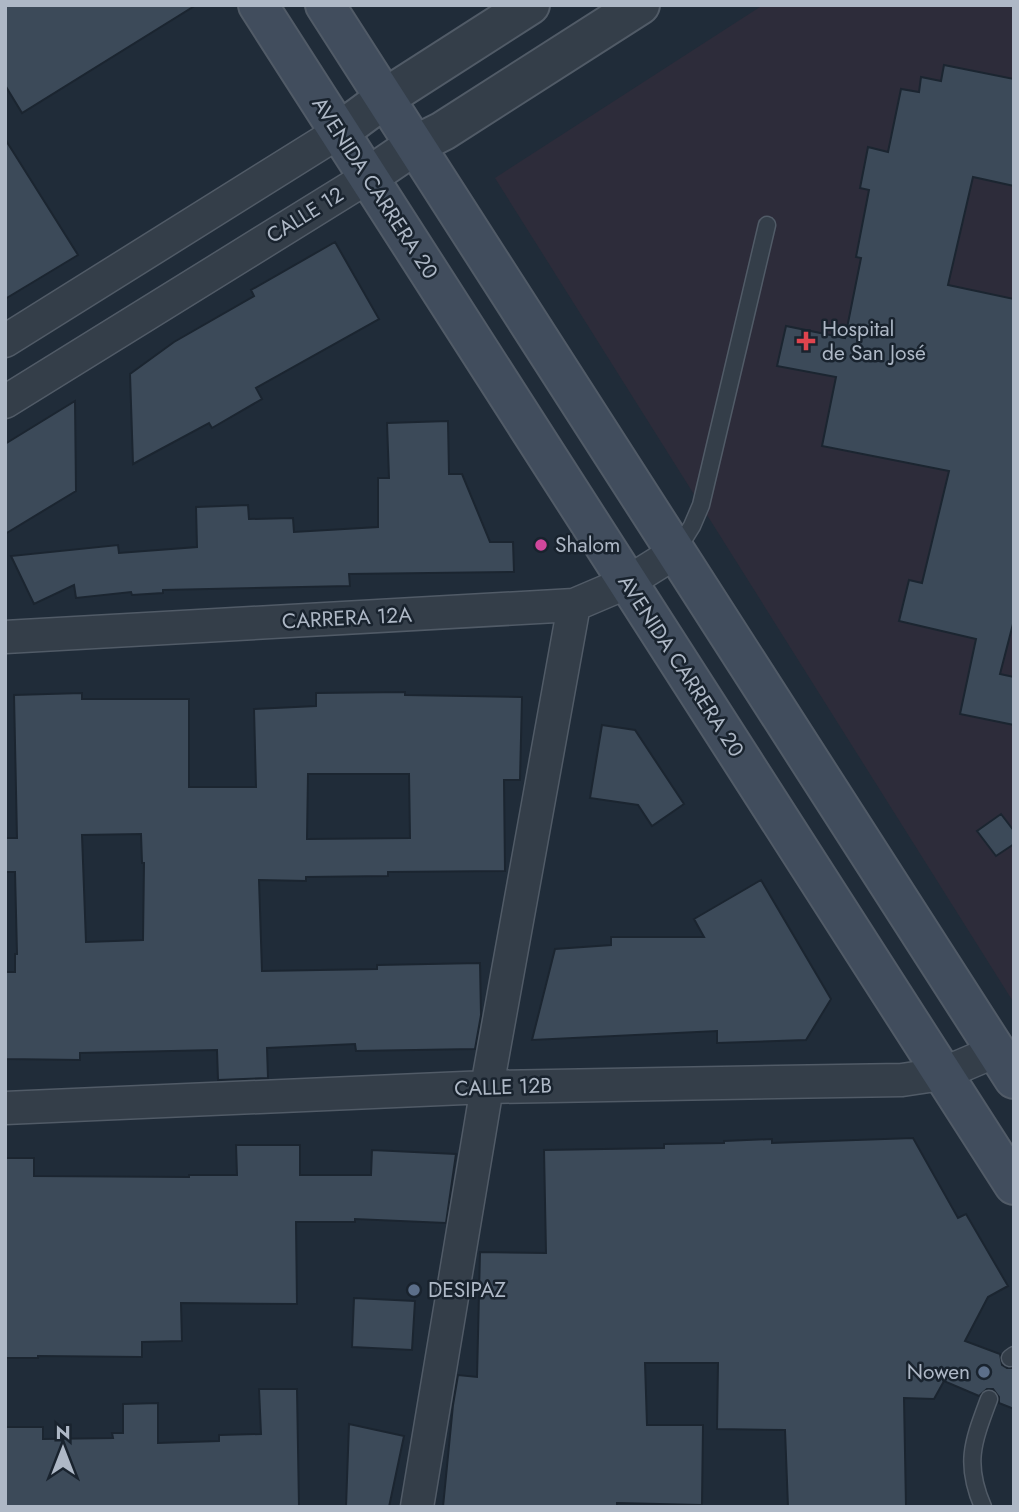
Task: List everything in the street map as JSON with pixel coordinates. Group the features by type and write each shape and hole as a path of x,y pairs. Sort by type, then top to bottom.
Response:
{"main road":[{"name":"AVENIDA CARRERA 20","path":"258,5 1014,1185"},
{"path":"325,5 1005,1065"}],"street":[{"path":"5,341 339,132 385,98 530,5"},
{"name":"CALLE 12","path":"5,402 368,177 415,145 443,131 640,5"},
{"name":"CARRERA 12A","path":"5,637 574,605 628,582 676,552"},
{"path":"417,1507 487,1087 574,605"},
{"name":"CALLE 12B","path":"5,1108 487,1087 902,1080 1005,1065"}],"lane":[{"path":"676,552 701,505 767,225"},
{"path":"984,1507 974,1484 973,1442 989,1399"}],"shaded area":[{"name":"Hospital de San José","path":"763,5 1014,5 1014,1003 495,178"}],"building":[{"path":"5,5 196,5 22,113 5,85"},
{"path":"944,65 1014,79 1014,186 973,177 948,285 1014,299 1014,620 1000,674 1014,677 1014,725 960,714 976,639 899,621 909,580 922,583 949,471 822,446 836,377 777,366 786,326 845,338 861,258 856,257 869,190 860,188 868,147 888,152 901,89 919,92 921,77 941,81"},
{"path":"5,139 78,255 5,299"},
{"path":"335,242 379,319 256,388 262,399 212,428 209,423 133,464 130,374 174,342 254,296 251,290"},
{"path":"75,401 76,491 5,534 5,444"},
{"path":"448,421 449,474 462,474 490,542 513,542 514,572 349,574 350,586 163,590 163,593 132,595 131,592 76,598 74,585 34,604 11,556 118,545 119,553 197,547 196,507 248,505 249,519 293,518 294,532 378,527 378,478 389,478 387,423"},
{"path":"405,692 405,695 522,697 520,780 504,780 505,871 388,872 388,876 306,877 306,881 259,880 262,971 377,969 377,965 480,963 481,1015 475,1049 356,1051 355,1044 267,1048 268,1078 218,1080 217,1050 80,1053 80,1060 5,1059 5,972 15,972 17,954 15,872 5,872 5,838 17,838 14,695 82,693 82,699 189,699 189,787 256,787 254,709 316,706 316,693","holes":["308,774 409,774 410,838 307,839","141,834 144,863 143,940 86,942 82,835"]},
{"path":"602,725 635,730 684,804 652,826 638,805 590,798"},
{"path":"1001,814 1014,831 1014,844 996,856 977,831"},
{"path":"761,880 831,999 806,1040 717,1043 717,1031 532,1040 555,949 611,945 611,937 704,937 694,919"},
{"path":"913,1138 958,1218 966,1214 1008,1286 988,1297 965,1341 1000,1354 1002,1365 1014,1368 1014,1409 999,1403 999,1397 993,1389 987,1389 979,1396 944,1381 934,1399 904,1398 906,1507 788,1507 785,1430 717,1429 718,1363 645,1363 647,1425 703,1425 702,1505 617,1503 617,1507 443,1507 458,1375 477,1377 480,1252 546,1253 544,1150 664,1148 664,1144 772,1139 772,1143"},
{"path":"236,1145 300,1145 300,1175 371,1175 372,1150 456,1154 446,1223 355,1219 355,1222 296,1222 297,1304 181,1303 182,1341 142,1342 142,1357 5,1358 5,1158 34,1158 34,1176 237,1175"},
{"path":"354,1298 415,1301 412,1350 352,1347"},
{"path":"259,1389 297,1389 299,1507 5,1507 5,1427 43,1427 43,1439 113,1438 112,1433 123,1433 123,1404 158,1403 158,1443 219,1441 219,1435 261,1434"},
{"path":"349,1424 404,1436 389,1507 346,1507"}],"place":[{"name":"Hospital de San José","path":"806,341"},
{"name":"Shalom","path":"541,545"},
{"name":"DESIPAZ","path":"414,1290"},
{"name":"Nowen","path":"984,1372"}]}
